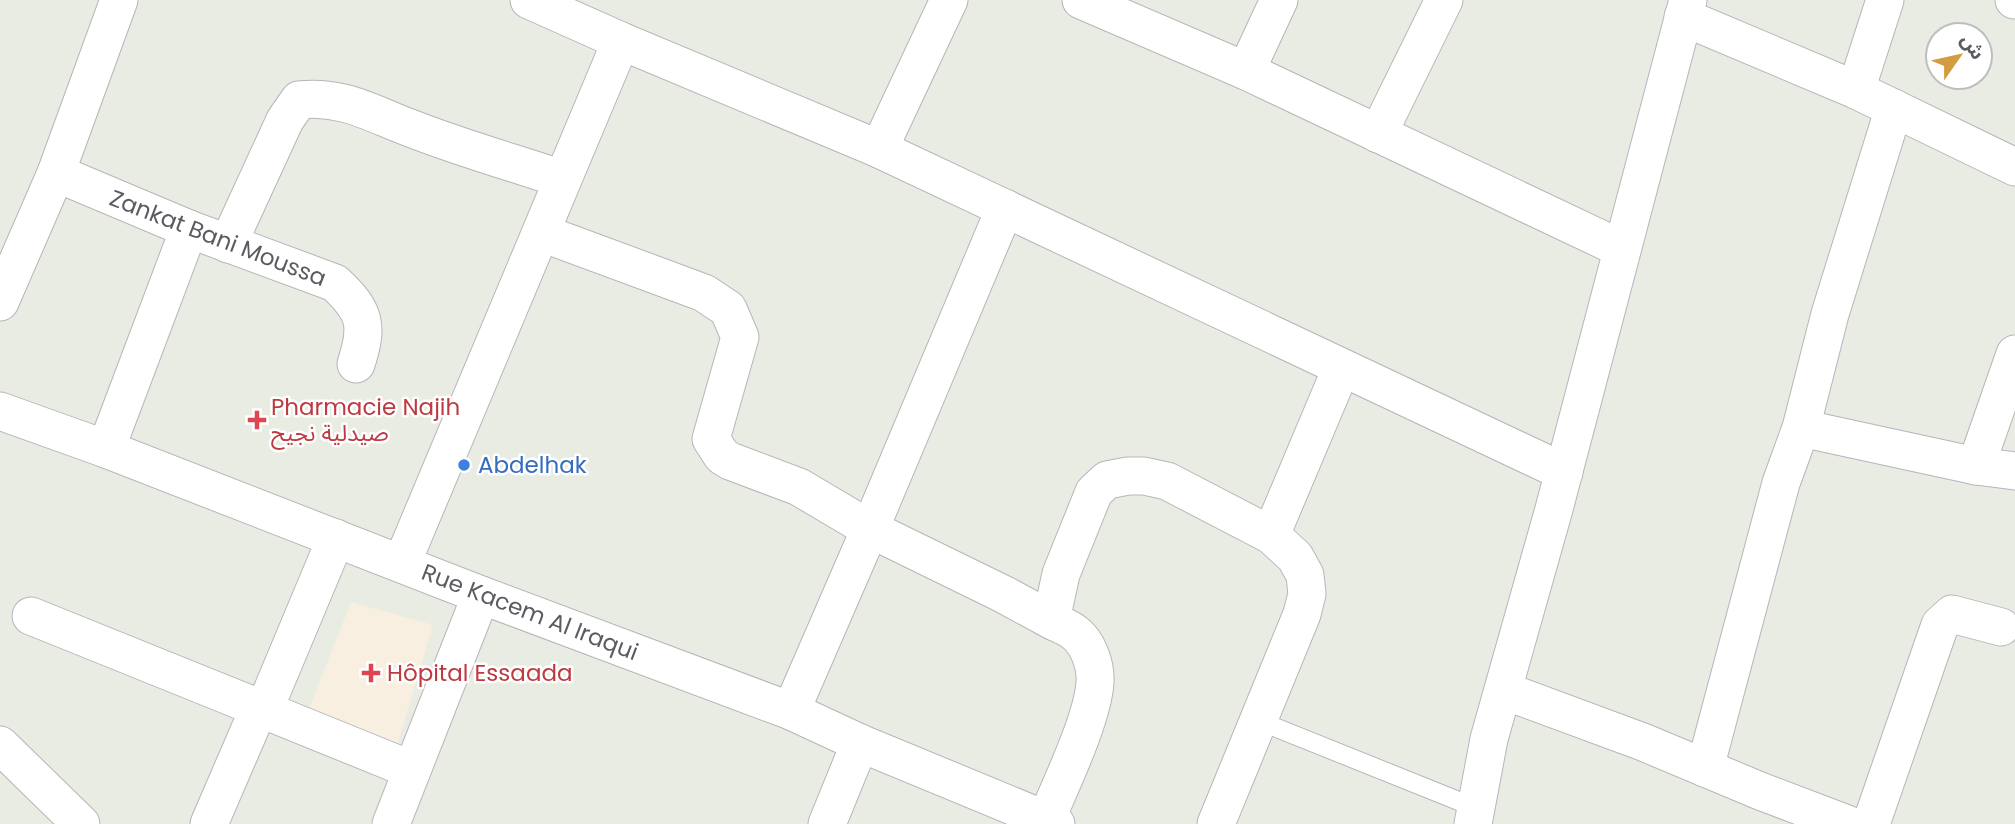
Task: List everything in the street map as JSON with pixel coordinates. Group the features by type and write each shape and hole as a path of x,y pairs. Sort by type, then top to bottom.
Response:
{"street":[{"path":"0,302 55,173 119,0"},
{"path":"529,0 879,149 1564,472"},
{"path":"879,149 949,0"},
{"path":"1246,71 1279,0"},
{"path":"1378,134 1444,0"},
{"path":"1856,90 1885,0"},
{"path":"1104,4 1622,249"},
{"path":"1474,816 1489,739 1505,691 1686,9 2015,167"},
{"path":"402,563 621,41"},
{"path":"228,244 285,120 299,100 322,97 357,106 416,131 562,179"},
{"path":"1705,768 1781,483 1801,428 1830,314 1894,108"},
{"name":"Zankat Bani Moussa","path":"55,173 189,229 335,283 353,300 363,324 364,340 356,364"},
{"path":"791,711 1005,208"},
{"path":"106,449 189,229"},
{"path":"542,233 704,293 728,309 740,337 710,439 716,449 730,461 799,487 870,529 1003,594 1075,633 1092,659 1095,681 1088,713 1051,822"},
{"path":"1976,466 2015,354"},
{"path":"1272,535 1341,369"},
{"name":"Rue Kacem Al Iraqui","path":"0,411 791,711 860,743 1051,822"},
{"path":"1801,428 1976,466 2015,471"},
{"path":"1051,620 1061,574 1094,492 1107,480 1144,476 1167,481 1272,535 1295,557 1305,575 1307,594 1302,614 1216,824"},
{"path":"209,824 336,538"},
{"path":"391,824 481,595"},
{"path":"1871,824 1940,625 1952,614 2001,628"},
{"path":"32,616 412,770"},
{"path":"1505,691 1643,742 1847,824"},
{"path":"827,824 860,743"},
{"path":"0,745 81,824"}],"lane":[{"path":"1257,720 1474,816"}],"shaded area":[{"name":"Hôpital Essaada","path":"351,602 433,625 395,753 304,721"}],"place":[{"name":"Pharmacie Najih صيدلية نجيح","path":"257,420"},
{"name":"Abdelhak","path":"464,465"},
{"name":"Hôpital Essaada","path":"371,673"}]}
